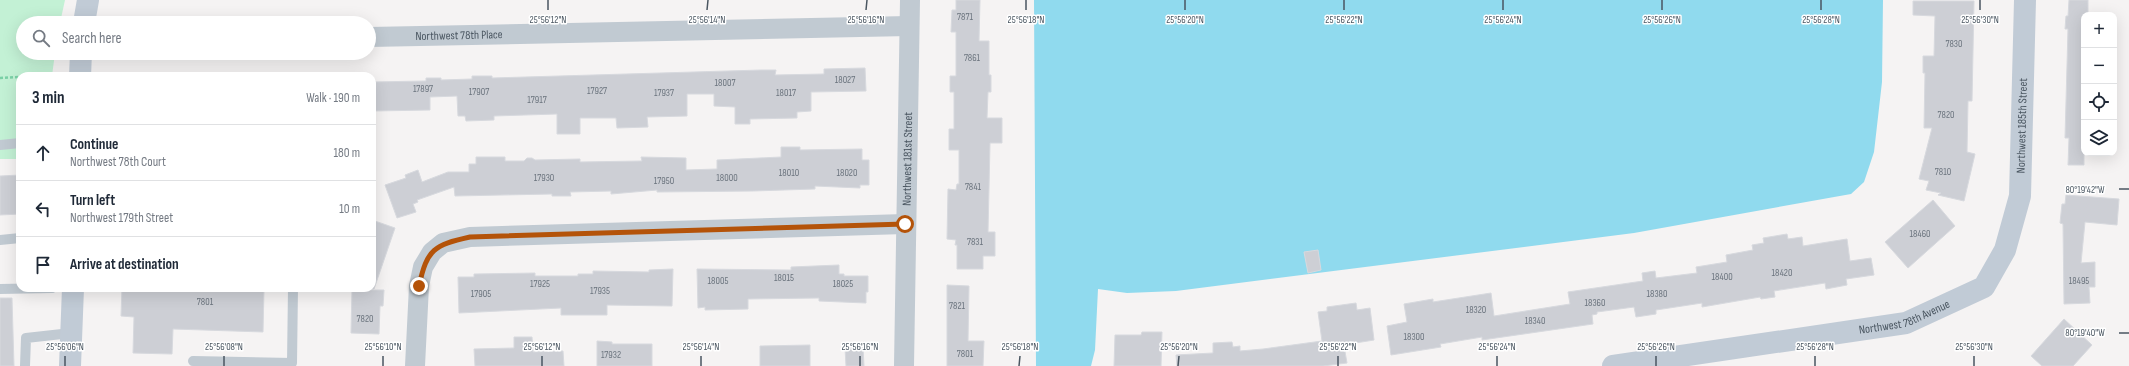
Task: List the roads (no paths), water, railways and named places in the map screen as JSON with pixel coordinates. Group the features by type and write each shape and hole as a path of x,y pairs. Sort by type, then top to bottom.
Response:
{"street":[{"path":"85,16 88,0"},
{"name":"Northwest 181st Street","path":"904,366 905,224 910,0"},
{"name":"Northwest 185th Street","path":"2005,250 2020,196 2025,0"},
{"name":"Northwest 78th Place","path":"376,37 909,26"},
{"path":"80,72 81,60"},
{"path":"415,366 419,286 423,267 432,252 443,243 470,237 905,224"},
{"name":"Northwest 78th Avenue","path":"1613,366 1906,323 1984,287 2005,250"},
{"path":"70,366 73,292"}],"lane":[{"path":"0,145 16,143"},
{"path":"0,240 16,238"},
{"path":"0,289 16,289"},
{"path":"193,361 292,364 293,292"},
{"path":"25,366 26,338 71,333"}],"water":[{"path":"1034,0 1883,0 1882,82 1874,152 1864,182 1851,194 1634,233 1176,291 1127,293 1098,289 1095,350 1091,366 1036,366"}]}
